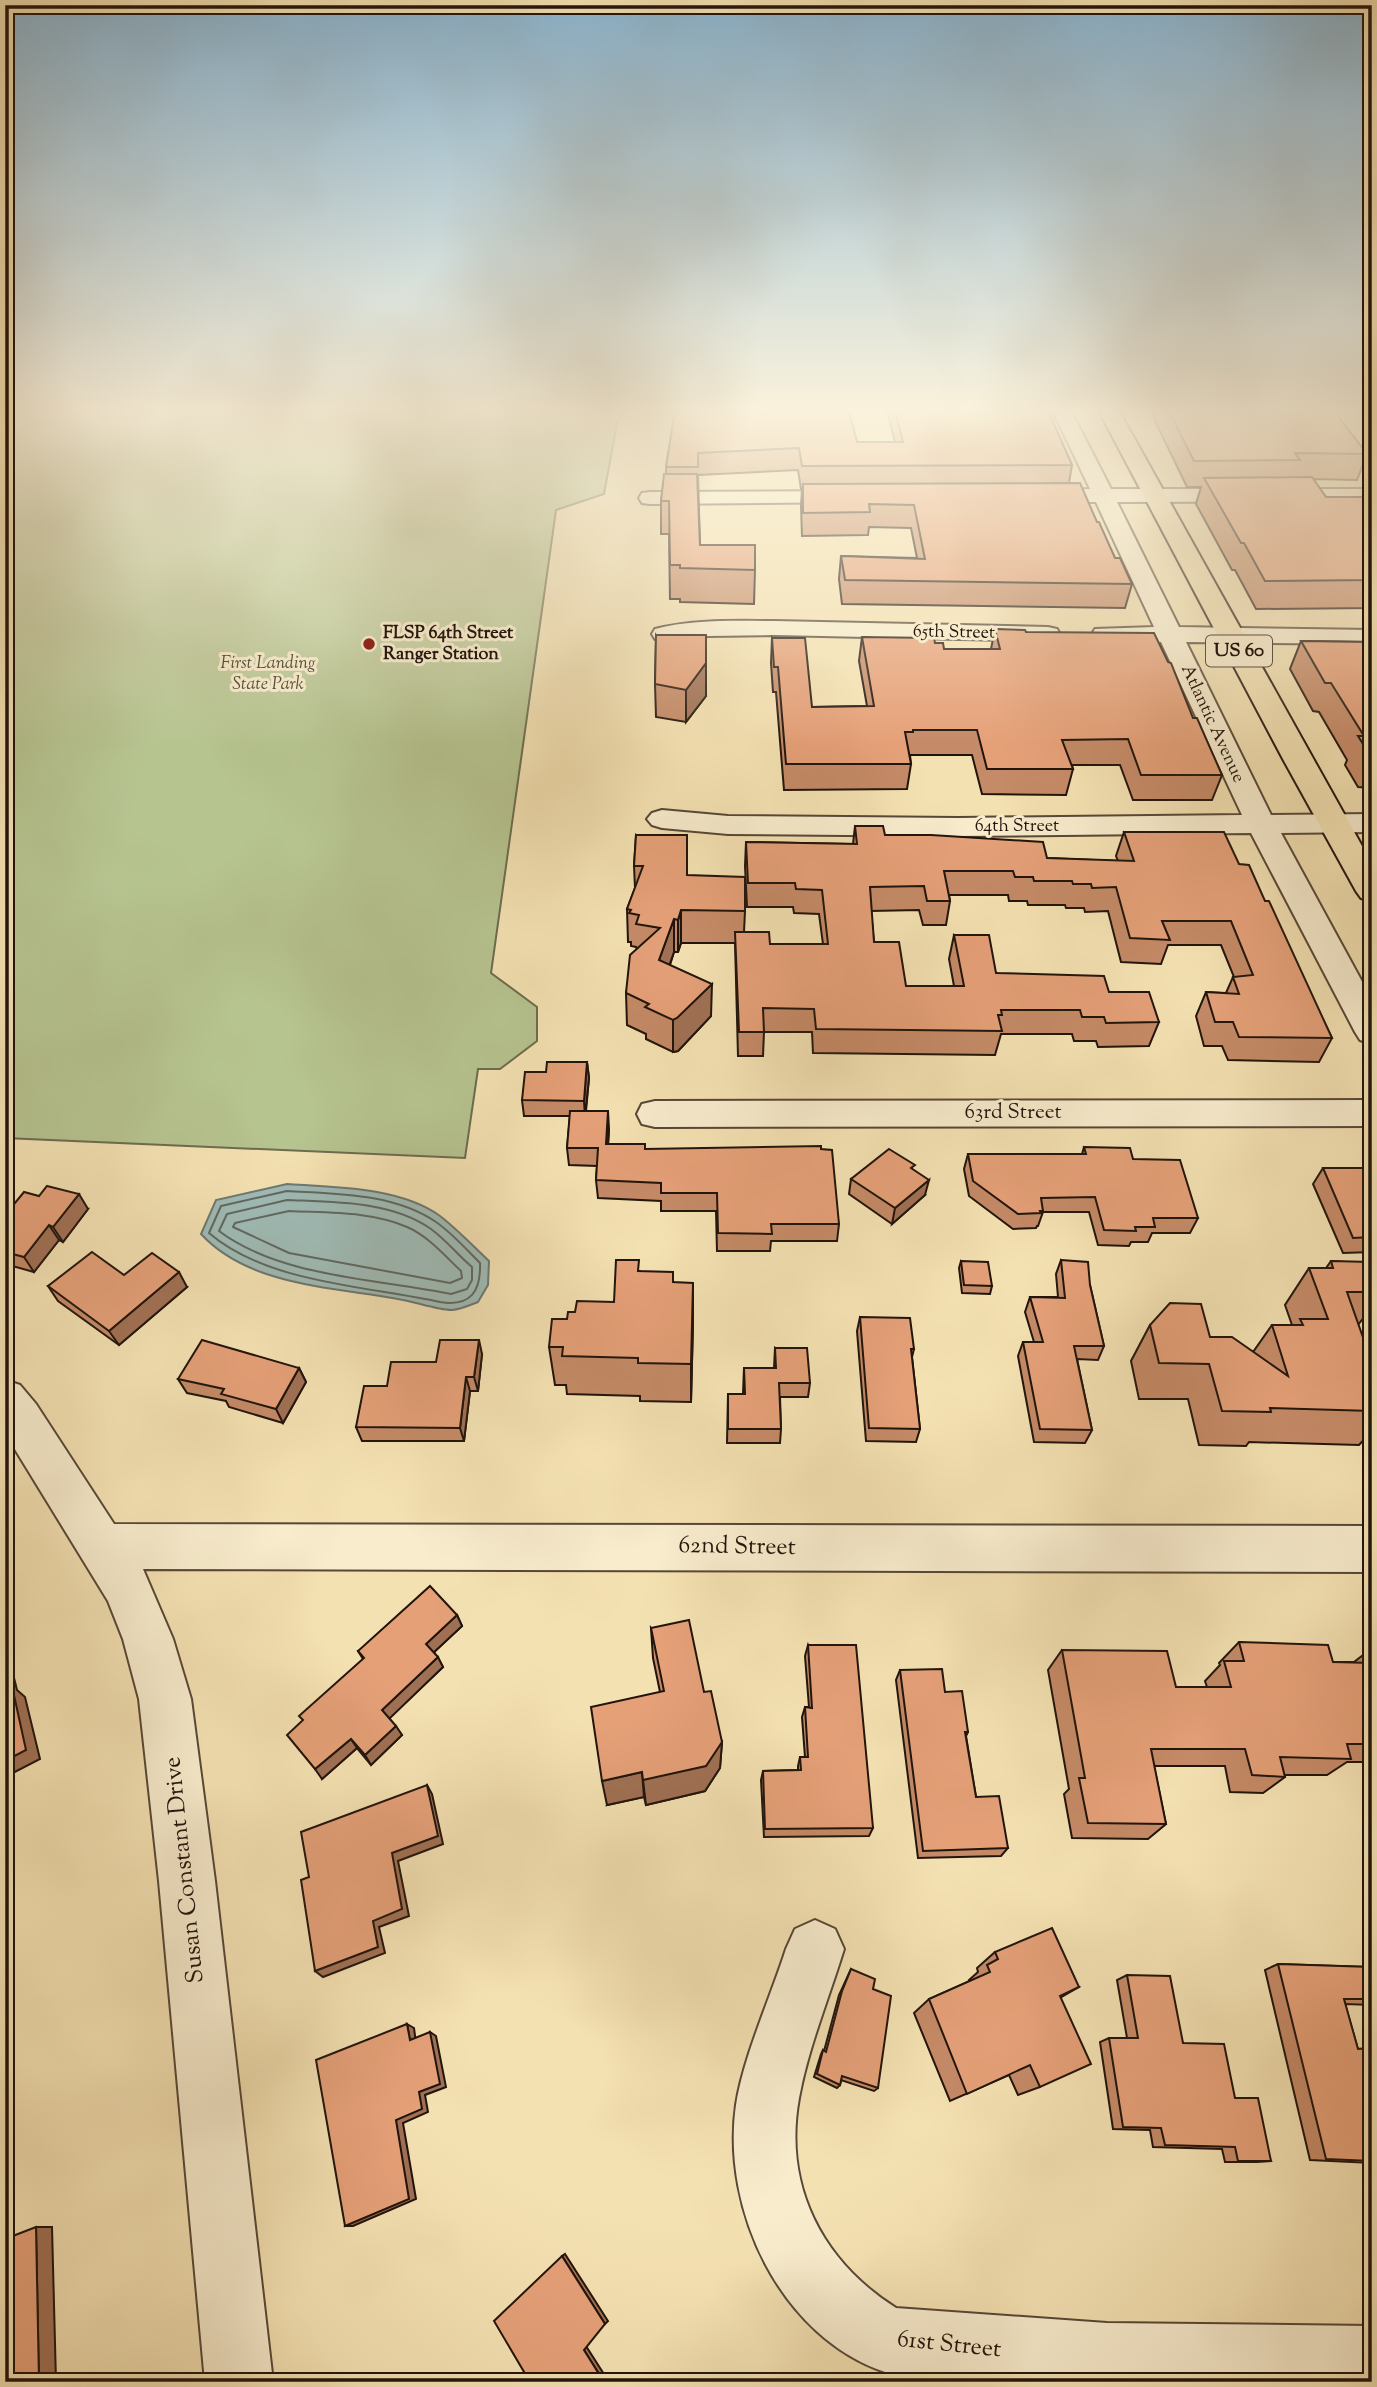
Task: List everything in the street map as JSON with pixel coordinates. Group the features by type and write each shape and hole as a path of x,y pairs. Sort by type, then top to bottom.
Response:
{"highway":[{"name":"US 60","path":"1169,522 1372,891"}],"street":[{"name":"Atlantic Avenue","path":"1117,522 1261,826 1372,1032"},
{"name":"65th Street","path":"664,634 708,629 775,628 1372,637"},
{"name":"64th Street","path":"662,818 728,825 1261,826 1372,823"},
{"name":"63rd Street","path":"655,1114 1199,1115 1372,1112"},
{"name":"Susan Constant Drive","path":"5,1399 20,1418 126,1586 148,1639 165,1699 187,1881 239,2382"},
{"name":"62nd Street","path":"103,1547 381,1544 934,1550 1372,1549"},
{"name":"61st Street","path":"815,1949 771,2085 766,2113 766,2165 777,2217 803,2268 840,2309 884,2338 995,2351 1182,2358 1372,2360"}],"green space":[{"name":"First Landing State Park","path":"5,522 554,522 491,973 537,1007 537,1041 500,1069 478,1069 465,1158 5,1138"}],"water":[{"path":"287,1184 366,1190 424,1206 446,1221 489,1261 488,1285 478,1302 454,1310 439,1309 404,1300 293,1282 267,1274 221,1251 201,1234 216,1200"}],"building":[{"path":"669,522 699,522 700,545 755,545 755,570 680,568 680,565 670,565"},
{"path":"918,522 1099,522 1115,558 1120,558 1132,584 845,580 841,556 925,559"},
{"path":"1229,522 1372,522 1372,580 1265,581 1244,543 1241,543"},
{"path":"995,629 1026,632 1154,633 1168,662 1171,663 1193,718 1197,718 1222,775 1141,775 1128,739 1062,740 1073,769 987,769 977,730 905,732 911,764 786,764 778,667 774,667 772,638 805,638 812,707 874,706 862,637 934,638 935,643 943,643 944,649 1000,649"},
{"path":"656,635 706,635 706,663 686,690 655,684"},
{"path":"1301,641 1372,642 1372,758 1358,736 1364,736 1331,683 1325,683"},
{"path":"855,826 883,826 885,835 1043,842 1047,858 1134,861 1124,832 1224,832 1239,864 1249,865 1265,901 1269,901 1332,1038 1239,1037 1233,1022 1215,1022 1206,992 1239,994 1233,977 1253,975 1231,921 1162,921 1170,940 1130,938 1116,887 1092,888 1091,884 1073,884 1072,881 1034,881 1033,877 1015,877 1013,871 944,871 950,901 927,901 924,886 870,887 874,942 899,942 906,986 964,986 954,935 989,935 996,973 1104,976 1109,992 1149,992 1159,1022 1106,1023 1104,1017 1082,1017 1080,1010 1001,1010 1002,1015 998,1015 1002,1031 816,1029 814,1009 763,1008 764,1032 739,1032 735,932 769,932 770,944 828,944 822,890 796,889 795,883 748,883 746,842 857,844"},
{"path":"636,835 687,835 687,875 745,877 745,911 681,910 678,920 674,919 659,960 712,984 673,1020 645,1007 649,1004 626,993 630,955 660,928 636,924 639,915 629,913 631,910 627,909 643,866 634,866"},
{"path":"547,1062 587,1062 584,1101 522,1100 525,1072 546,1072"},
{"path":"570,1111 608,1111 606,1144 645,1144 645,1149 821,1146 821,1149 832,1150 839,1224 771,1224 772,1234 718,1233 717,1193 661,1193 661,1183 596,1180 598,1148 567,1148"},
{"path":"1084,1147 1130,1148 1133,1159 1180,1160 1198,1218 1153,1218 1155,1227 1135,1227 1136,1231 1104,1230 1095,1197 1041,1198 1041,1213 1018,1214 973,1181 968,1154 1086,1154"},
{"path":"889,1149 915,1165 911,1168 929,1180 895,1208 851,1179"},
{"path":"1323,1168 1372,1168 1372,1237 1353,1238"},
{"path":"47,1186 79,1194 53,1227 49,1225 24,1257 5,1252 5,1215 24,1192 39,1196"},
{"path":"92,1252 124,1275 152,1253 179,1272 109,1331 48,1286"},
{"path":"616,1260 639,1260 638,1271 673,1272 673,1282 693,1283 691,1364 638,1363 638,1358 562,1356 563,1347 549,1347 552,1319 567,1319 568,1312 575,1312 577,1301 614,1302"},
{"path":"1061,1260 1088,1262 1090,1285 1104,1346 1074,1346 1092,1430 1040,1429 1023,1342 1043,1342 1030,1297 1065,1298"},
{"path":"961,1261 988,1262 992,1286 964,1285"},
{"path":"1331,1261 1372,1264 1372,1292 1347,1292 1372,1363 1372,1411 1270,1408 1271,1412 1222,1411 1209,1364 1159,1363 1150,1325 1170,1303 1201,1304 1210,1337 1232,1337 1288,1376 1272,1325 1303,1325 1300,1319 1328,1319 1309,1268 1333,1268"},
{"path":"860,1317 910,1318 920,1429 869,1428"},
{"path":"202,1340 299,1368 276,1409 221,1394 224,1389 178,1379"},
{"path":"440,1340 479,1340 474,1377 466,1377 460,1428 356,1427 364,1386 387,1386 391,1362 436,1362"},
{"path":"775,1348 807,1348 810,1383 779,1383 781,1429 728,1429 728,1394 745,1394 744,1368 776,1368"},
{"path":"430,1586 457,1615 426,1644 438,1657 382,1710 396,1726 365,1755 351,1739 315,1769 287,1735 303,1720 299,1716 364,1658 358,1651"},
{"path":"689,1620 704,1692 711,1691 722,1742 706,1766 643,1780 642,1772 602,1781 591,1707 664,1691 651,1628"},
{"path":"1239,1642 1328,1645 1333,1662 1372,1663 1372,1744 1347,1744 1351,1759 1280,1757 1285,1777 1252,1775 1245,1749 1151,1749 1166,1824 1088,1823 1079,1778 1085,1778 1062,1650 1167,1651 1176,1687 1231,1687 1224,1661 1244,1661"},
{"path":"808,1645 856,1645 873,1828 765,1829 763,1771 801,1770 800,1757 808,1757 805,1707 812,1708"},
{"path":"942,1669 945,1692 962,1691 968,1732 965,1732 976,1797 999,1796 1008,1848 923,1851 900,1670"},
{"path":"12,1686 26,1750 5,1761 5,1689"},
{"path":"427,1785 438,1836 392,1853 402,1909 373,1921 378,1947 315,1971 301,1880 309,1877 301,1832"},
{"path":"1052,1928 1079,1987 1060,1996 1091,2064 1040,2087 1030,2065 967,2094 929,1999 990,1972 987,1965 998,1959 995,1952"},
{"path":"1278,1964 1372,1967 1372,1999 1344,1999 1358,2049 1372,2048 1372,2161 1326,2159"},
{"path":"851,1969 875,1979 873,1989 891,1996 878,2088 842,2076 840,2085 817,2074"},
{"path":"1127,1975 1170,1976 1183,2043 1224,2044 1235,2098 1258,2098 1271,2161 1238,2161 1235,2147 1165,2145 1161,2128 1123,2127 1109,2038 1138,2038"},
{"path":"407,2024 410,2040 430,2032 440,2084 419,2092 422,2109 396,2120 409,2199 345,2226 316,2060"},
{"path":"36,2227 39,2382 5,2382 5,2239"},
{"path":"562,2256 605,2324 584,2350 604,2382 523,2382 527,2377 494,2321"}],"place":[{"name":"FLSP 64th Street Ranger Station","path":"369,644"}]}
